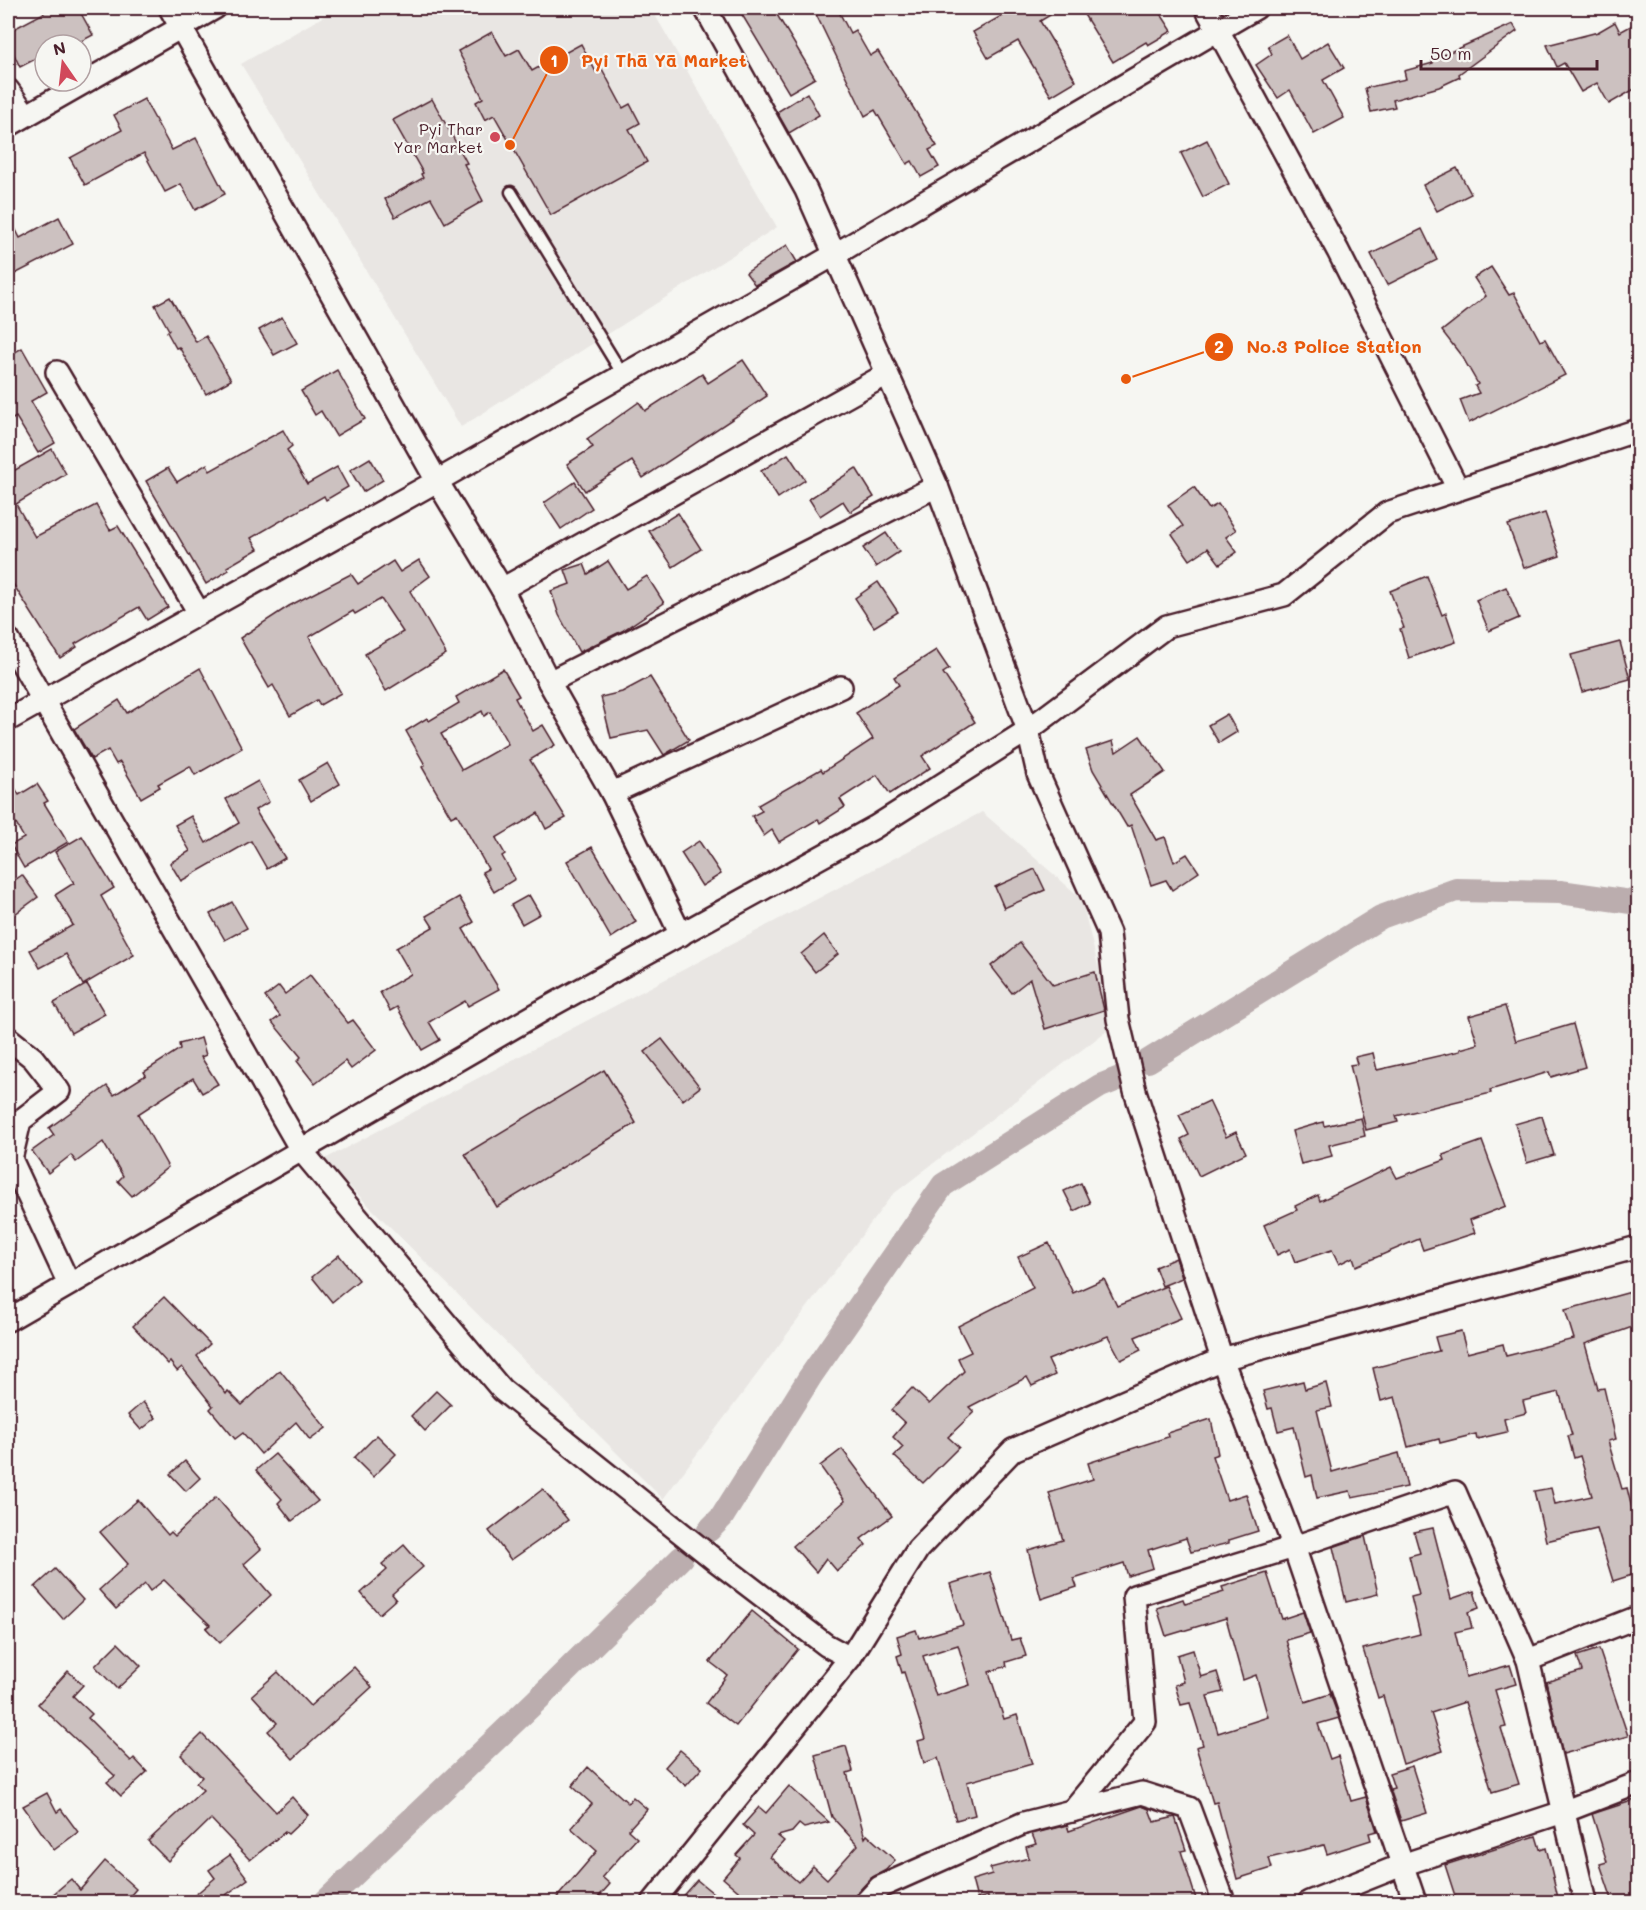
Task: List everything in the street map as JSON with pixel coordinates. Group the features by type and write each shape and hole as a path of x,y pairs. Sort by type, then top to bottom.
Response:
{"street":[{"path":"170,8 437,481 502,589 549,682 612,793 681,935"},
{"path":"8,90 17,121 215,8"},
{"path":"705,8 806,190 937,486 1028,730 1038,774 1109,933 1118,1019 1135,1091 1222,1359 1294,1547 1415,1902"},
{"path":"1206,8 1219,28 1338,251 1458,489"},
{"path":"8,720 437,481 834,255 1219,28 1257,8"},
{"path":"57,372 199,613"},
{"path":"502,589 887,374"},
{"path":"8,1320 301,1150 875,827 1028,730 1167,626 1284,595 1387,513 1638,430"},
{"path":"549,682 937,486"},
{"path":"8,639 301,1150 502,1390 715,1560 826,1645 850,1658"},
{"path":"612,793 841,687"},
{"path":"8,1038 33,1058 58,1090 20,1120 11,1159 69,1284"},
{"path":"653,1902 850,1658 918,1549 1013,1450 1222,1359 1638,1247"},
{"path":"1072,1811 1145,1722 1134,1596 1294,1547 1455,1492 1528,1660 1585,1902"},
{"path":"1528,1660 1638,1617"},
{"path":"1309,1902 1402,1865 1563,1812 1638,1783"},
{"path":"866,1902 880,1887 1024,1823 1142,1793 1189,1808 1224,1902"}],"lane":[{"path":"511,192 622,375"}],"shaded area":[{"path":"338,8 651,8 777,227 461,427 241,64"},
{"path":"982,812 1081,898 1113,1026 892,1195 663,1499 323,1160"}],"building":[{"path":"42,8 78,8 92,33 33,33 33,60 20,67 8,42 8,32 44,13"},
{"path":"738,8 773,8 815,78 789,93"},
{"path":"813,8 837,8 850,33 855,30 870,56 878,51 937,146 929,150 939,167 921,177 912,161 907,164 875,110 865,116"},
{"path":"1001,8 1062,8 1040,21 1076,81 1051,96 1018,41 988,58 973,32 1005,14"},
{"path":"1080,8 1157,8 1172,31 1148,45 1146,42 1113,62"},
{"path":"1615,22 1620,32 1638,22 1638,87 1609,104 1597,83 1581,92 1564,63 1557,67 1547,45 1598,32"},
{"path":"1513,24 1517,31 1459,74 1460,77 1439,87 1393,100 1395,107 1371,112 1365,88 1406,79 1404,71 1433,63 1432,60"},
{"path":"492,32 506,56 519,49 532,71 581,44 596,72 602,69 623,108 630,104 640,123 629,129 647,162 551,215 494,115 485,120 476,102 483,98 458,51"},
{"path":"1287,35 1300,59 1328,42 1344,68 1323,80 1344,118 1314,134 1290,90 1278,98 1256,65 1272,54 1268,46"},
{"path":"807,93 819,115 789,133 777,112"},
{"path":"144,99 172,150 196,138 225,194 195,210 181,184 165,192 144,153 85,185 70,158 122,130 114,115"},
{"path":"432,99 467,163 464,164 483,201 445,223 431,198 395,217 385,199 423,178 421,174 423,173 393,120"},
{"path":"1207,140 1229,184 1203,197 1181,153"},
{"path":"1457,168 1471,194 1437,211 1423,185"},
{"path":"8,214 20,238 59,217 73,244 13,275 8,265"},
{"path":"1422,229 1437,260 1387,285 1371,254"},
{"path":"787,245 797,262 755,285 746,273"},
{"path":"1491,267 1509,295 1514,293 1540,341 1545,339 1565,375 1469,423 1460,400 1479,393 1475,386 1478,384 1463,358 1442,331 1486,296 1474,278"},
{"path":"170,297 196,342 206,336 231,380 206,394 179,347 176,348 155,305"},
{"path":"282,317 297,343 274,355 259,330"},
{"path":"22,348 47,392 31,401 55,443 38,453 16,417 8,422 8,356"},
{"path":"743,360 767,396 643,478 632,461 585,491 567,464 593,447 587,439 639,402 645,411 702,374 708,383"},
{"path":"337,370 365,419 336,436 321,411 315,415 301,391"},
{"path":"283,430 292,446 287,450 307,484 337,467 348,487 326,500 324,496 251,538 258,549 227,567 229,570 206,584 146,481 168,468 177,482 207,464 210,471"},
{"path":"52,449 66,474 16,504 35,537 96,505 110,530 118,526 168,607 147,620 139,607 75,644 77,647 60,658 8,576 8,474"},
{"path":"788,454 805,480 778,498 761,471"},
{"path":"370,458 383,480 363,492 350,470"},
{"path":"856,468 874,497 850,512 843,501 820,516 809,499"},
{"path":"575,482 592,508 561,529 544,503"},
{"path":"1194,487 1209,509 1218,504 1236,530 1226,537 1237,552 1220,564 1208,548 1190,560 1172,534 1183,526 1168,505"},
{"path":"678,513 701,549 673,567 649,531"},
{"path":"1545,513 1560,556 1524,568 1508,525"},
{"path":"886,533 899,552 876,567 863,548"},
{"path":"419,560 430,576 410,591 446,654 386,691 365,654 403,632 381,599 355,614 353,611 309,637 341,693 320,705 317,700 290,716 273,685 269,688 240,638 289,606 351,574 358,584 393,561 400,572"},
{"path":"608,561 626,589 647,576 664,603 622,631 579,652 559,615 551,591 570,584 565,570 584,564 588,574"},
{"path":"1427,576 1442,615 1446,613 1456,642 1409,658 1400,629 1404,628 1390,591"},
{"path":"878,582 898,612 874,627 855,598"},
{"path":"1506,587 1519,618 1489,631 1476,600"},
{"path":"1620,642 1630,679 1582,692 1571,655"},
{"path":"936,650 949,669 943,673 975,722 922,756 930,768 890,794 877,775 840,799 845,807 820,823 818,819 779,842 772,830 764,836 752,816 762,811 758,805 821,769 823,772 873,739 856,713 899,685 894,677"},
{"path":"200,668 242,748 195,775 190,766 158,784 160,787 141,798 120,762 116,764 108,750 92,759 74,729 119,700 127,713"},
{"path":"503,669 519,696 515,698 533,731 543,725 555,745 530,760 566,818 546,829 538,813 496,838 505,854 502,856 515,879 494,892 482,872 488,869 457,814 451,817 422,767 425,765 406,731 427,718 429,721 459,703 456,697","holes":["482,711 484,716 490,712 508,744 462,770 441,734"]},
{"path":"650,677 689,740 664,755 648,730 611,738 601,697 622,692"},
{"path":"1227,714 1237,732 1219,743 1208,725"},
{"path":"1140,736 1165,772 1130,795 1156,840 1165,837 1174,862 1187,854 1199,872 1172,890 1166,880 1151,885 1131,825 1127,827 1093,770 1086,750 1113,741 1116,752"},
{"path":"328,763 340,784 311,801 299,780"},
{"path":"8,775 19,795 37,784 48,801 44,803 68,842 24,868 11,845 24,838 8,810"},
{"path":"258,781 269,802 255,810 285,858 267,869 251,841 181,881 170,863 190,851 175,825 191,816 206,843 239,823 226,799"},
{"path":"82,836 114,888 101,896 134,955 83,985 66,954 40,968 30,950 73,925 55,895 74,883 55,852"},
{"path":"699,841 721,874 702,886 681,853"},
{"path":"592,847 636,922 611,938 567,861"},
{"path":"1035,869 1045,890 1004,908 995,887"},
{"path":"22,875 38,897 8,919 8,885"},
{"path":"529,895 540,914 522,924 511,905"},
{"path":"459,897 474,922 463,929 499,989 468,1006 465,1001 429,1022 440,1040 422,1050 397,1007 390,1011 380,992 411,974 396,948 433,927 426,916"},
{"path":"232,902 247,928 225,940 210,914"},
{"path":"824,935 838,954 815,972 801,954"},
{"path":"1020,943 1053,985 1095,972 1104,1010 1045,1029 1030,979 1012,993 991,966"},
{"path":"310,975 348,1023 353,1020 376,1050 351,1069 345,1061 315,1084 297,1061 301,1057 272,1022 280,1016 265,997 279,986 285,994"},
{"path":"87,984 105,1014 71,1033 54,1003"},
{"path":"1505,1006 1516,1041 1573,1024 1585,1067 1551,1077 1549,1072 1490,1090 1491,1093 1396,1116 1398,1122 1366,1130 1350,1065 1357,1064 1355,1057 1373,1053 1377,1070 1460,1051 1460,1049 1478,1044 1469,1016"},
{"path":"201,1038 206,1055 201,1057 218,1084 202,1093 193,1078 138,1114 168,1167 132,1196 118,1181 123,1176 103,1142 76,1162 71,1155 48,1173 32,1151 54,1135 49,1128 107,1086 114,1095 146,1075 144,1072 180,1049 179,1044"},
{"path":"662,1039 700,1087 683,1100 645,1052"},
{"path":"604,1070 636,1123 497,1207 465,1154"},
{"path":"1209,1101 1226,1137 1236,1132 1246,1153 1199,1176 1181,1139 1189,1135 1179,1115"},
{"path":"1542,1116 1554,1155 1527,1163 1515,1124"},
{"path":"1361,1118 1365,1136 1329,1145 1332,1156 1301,1164 1292,1131 1323,1122 1324,1126"},
{"path":"1482,1141 1506,1206 1470,1220 1475,1233 1423,1250 1419,1239 1356,1266 1353,1257 1339,1264 1332,1250 1295,1262 1290,1249 1277,1255 1264,1225 1297,1210 1295,1206 1318,1195 1320,1201 1391,1167 1397,1178 1445,1160 1443,1155"},
{"path":"1081,1183 1090,1203 1074,1211 1064,1191"},
{"path":"1049,1243 1073,1293 1104,1279 1117,1306 1166,1286 1181,1318 1135,1337 1141,1350 1121,1360 1108,1336 1048,1360 1055,1375 1032,1386 1027,1377 969,1407 974,1412 948,1437 959,1447 923,1483 894,1456 903,1447 893,1437 905,1423 891,1410 912,1388 929,1404 964,1371 958,1358 971,1352 958,1326 1033,1288 1018,1257"},
{"path":"339,1255 359,1280 332,1302 312,1277"},
{"path":"1176,1258 1182,1278 1162,1286 1155,1267"},
{"path":"1638,1290 1638,1325 1585,1344 1598,1389 1604,1388 1616,1439 1608,1441 1622,1489 1627,1488 1636,1525 1638,1524 1638,1573 1613,1581 1597,1529 1546,1541 1534,1491 1551,1488 1555,1504 1592,1496 1580,1456 1574,1458 1568,1436 1572,1435 1559,1392 1523,1401 1526,1413 1504,1419 1507,1432 1477,1439 1476,1434 1440,1443 1439,1439 1408,1447 1395,1397 1381,1401 1373,1368 1439,1351 1435,1337 1461,1331 1467,1353 1503,1344 1506,1356 1574,1339 1565,1310"},
{"path":"164,1297 210,1344 197,1356 226,1394 228,1391 242,1405 280,1370 326,1428 310,1440 296,1422 261,1454 243,1433 235,1439 210,1409 213,1406 182,1367 177,1371 170,1362 168,1364 133,1326"},
{"path":"1303,1381 1305,1389 1326,1383 1332,1407 1317,1410 1332,1472 1399,1453 1407,1487 1352,1498 1350,1491 1317,1498 1312,1475 1306,1477 1294,1427 1278,1431 1272,1408 1268,1409 1263,1391"},
{"path":"436,1391 451,1405 425,1431 411,1416"},
{"path":"143,1402 156,1418 141,1430 128,1415"},
{"path":"1211,1419 1218,1454 1212,1456 1227,1500 1246,1494 1258,1531 1229,1540 1229,1543 1191,1552 1186,1538 1148,1550 1153,1568 1128,1576 1124,1563 1074,1579 1077,1587 1041,1599 1028,1550 1063,1540 1049,1493 1093,1479 1088,1463 1168,1437 1167,1433"},
{"path":"377,1435 396,1454 373,1477 354,1458"},
{"path":"842,1449 892,1516 861,1539 866,1545 837,1571 826,1558 816,1572 793,1546 845,1501 820,1466"},
{"path":"275,1454 318,1501 292,1521 278,1503 282,1499 256,1470"},
{"path":"185,1461 200,1478 186,1491 170,1474"},
{"path":"543,1489 568,1520 511,1560 489,1531"},
{"path":"216,1497 261,1549 244,1564 271,1595 220,1643 206,1628 210,1625 164,1580 150,1591 145,1584 116,1609 99,1590 128,1564 100,1532 138,1500 168,1535 171,1532 175,1536"},
{"path":"1433,1528 1451,1599 1474,1591 1479,1608 1468,1612 1472,1628 1455,1632 1466,1677 1510,1665 1516,1684 1495,1690 1506,1727 1501,1728 1519,1784 1492,1792 1465,1702 1431,1713 1443,1751 1403,1764 1383,1696 1378,1698 1363,1649 1420,1634 1411,1597 1419,1595 1409,1556 1420,1553 1414,1532"},
{"path":"1365,1536 1378,1594 1346,1602 1333,1547"},
{"path":"404,1545 423,1567 392,1594 396,1599 379,1614 361,1593 387,1570 382,1564"},
{"path":"55,1569 83,1600 63,1619 35,1587"},
{"path":"990,1572 1011,1640 1020,1638 1026,1656 1006,1662 1007,1666 989,1672 1004,1719 1017,1715 1032,1764 967,1782 975,1815 956,1820 938,1758 924,1763 918,1741 925,1739 897,1656 902,1654 897,1636 916,1630 919,1638 963,1625 950,1584","holes":["958,1645 970,1685 936,1696 923,1656"]},
{"path":"1267,1573 1282,1619 1303,1612 1310,1633 1286,1640 1305,1702 1330,1694 1339,1718 1318,1724 1330,1759 1338,1756 1351,1801 1366,1797 1377,1831 1369,1833 1371,1840 1327,1854 1324,1845 1269,1858 1272,1868 1237,1879 1217,1802 1213,1803 1196,1747 1203,1745 1190,1703 1181,1705 1175,1685 1184,1682 1177,1655 1193,1650 1201,1677 1217,1672 1223,1692 1207,1696 1218,1733 1268,1717 1256,1675 1243,1680 1226,1618 1166,1636 1157,1608 1183,1599 1185,1604 1224,1592 1222,1587"},
{"path":"752,1611 798,1649 736,1726 706,1703 727,1675 710,1662"},
{"path":"118,1643 141,1666 117,1689 95,1666"},
{"path":"1599,1649 1628,1736 1563,1754 1546,1682 1582,1671 1577,1656"},
{"path":"354,1667 372,1687 293,1759 268,1731 277,1723 252,1695 278,1672 310,1706"},
{"path":"68,1671 83,1685 73,1696 92,1714 88,1718 131,1761 134,1758 147,1772 121,1796 107,1782 115,1776 38,1704"},
{"path":"202,1734 276,1812 292,1797 308,1815 288,1834 285,1832 250,1860 211,1819 168,1861 148,1841 203,1790 196,1783 202,1777 181,1755"},
{"path":"846,1746 853,1771 847,1773 865,1838 867,1835 895,1860 886,1870 871,1878 856,1894 854,1902 751,1902 723,1878 740,1858 736,1855 754,1835 743,1825 759,1807 766,1813 789,1786 829,1822 804,1828 799,1824 792,1832 778,1836 784,1841 770,1857 798,1882 813,1866 827,1879 858,1845 832,1817 815,1755"},
{"path":"680,1750 702,1768 686,1786 665,1767"},
{"path":"1412,1766 1427,1813 1401,1821 1390,1789 1394,1788 1389,1773"},
{"path":"588,1767 628,1803 633,1797 647,1809 628,1830 637,1838 602,1877 610,1884 594,1902 553,1902 597,1851 571,1828 592,1804 572,1786"},
{"path":"47,1793 57,1812 61,1809 78,1832 54,1850 23,1806"},
{"path":"1638,1799 1638,1902 1613,1902 1600,1864 1607,1862 1592,1814"},
{"path":"1142,1806 1149,1809 1154,1822 1175,1817 1186,1850 1181,1851 1197,1902 988,1902 988,1896 977,1899 972,1880 992,1874 990,1868 1029,1858 1026,1847 1036,1844 1032,1834 1067,1825 1069,1831"},
{"path":"1536,1836 1540,1849 1546,1847 1559,1902 1457,1902 1445,1865"},
{"path":"230,1855 248,1879 216,1902 187,1902 215,1878 209,1870"},
{"path":"105,1861 136,1889 125,1902 44,1902 71,1879 80,1890"},
{"path":"697,1880 724,1902 677,1902"}],"waterway":[{"path":"1148,1061 1381,917 1456,890 1560,892 1638,903"},
{"path":"709,1530 722,1517 810,1377 943,1185 1100,1086 1120,1078"},
{"path":"325,1902 536,1701 681,1558"}],"place":[{"name":"Pyi Thar Yar Market","path":"495,137"},
{"name":"Pyi Thā Yā Market","path":"510,145"},
{"name":"No.3 Police Station","path":"1126,379"}]}
